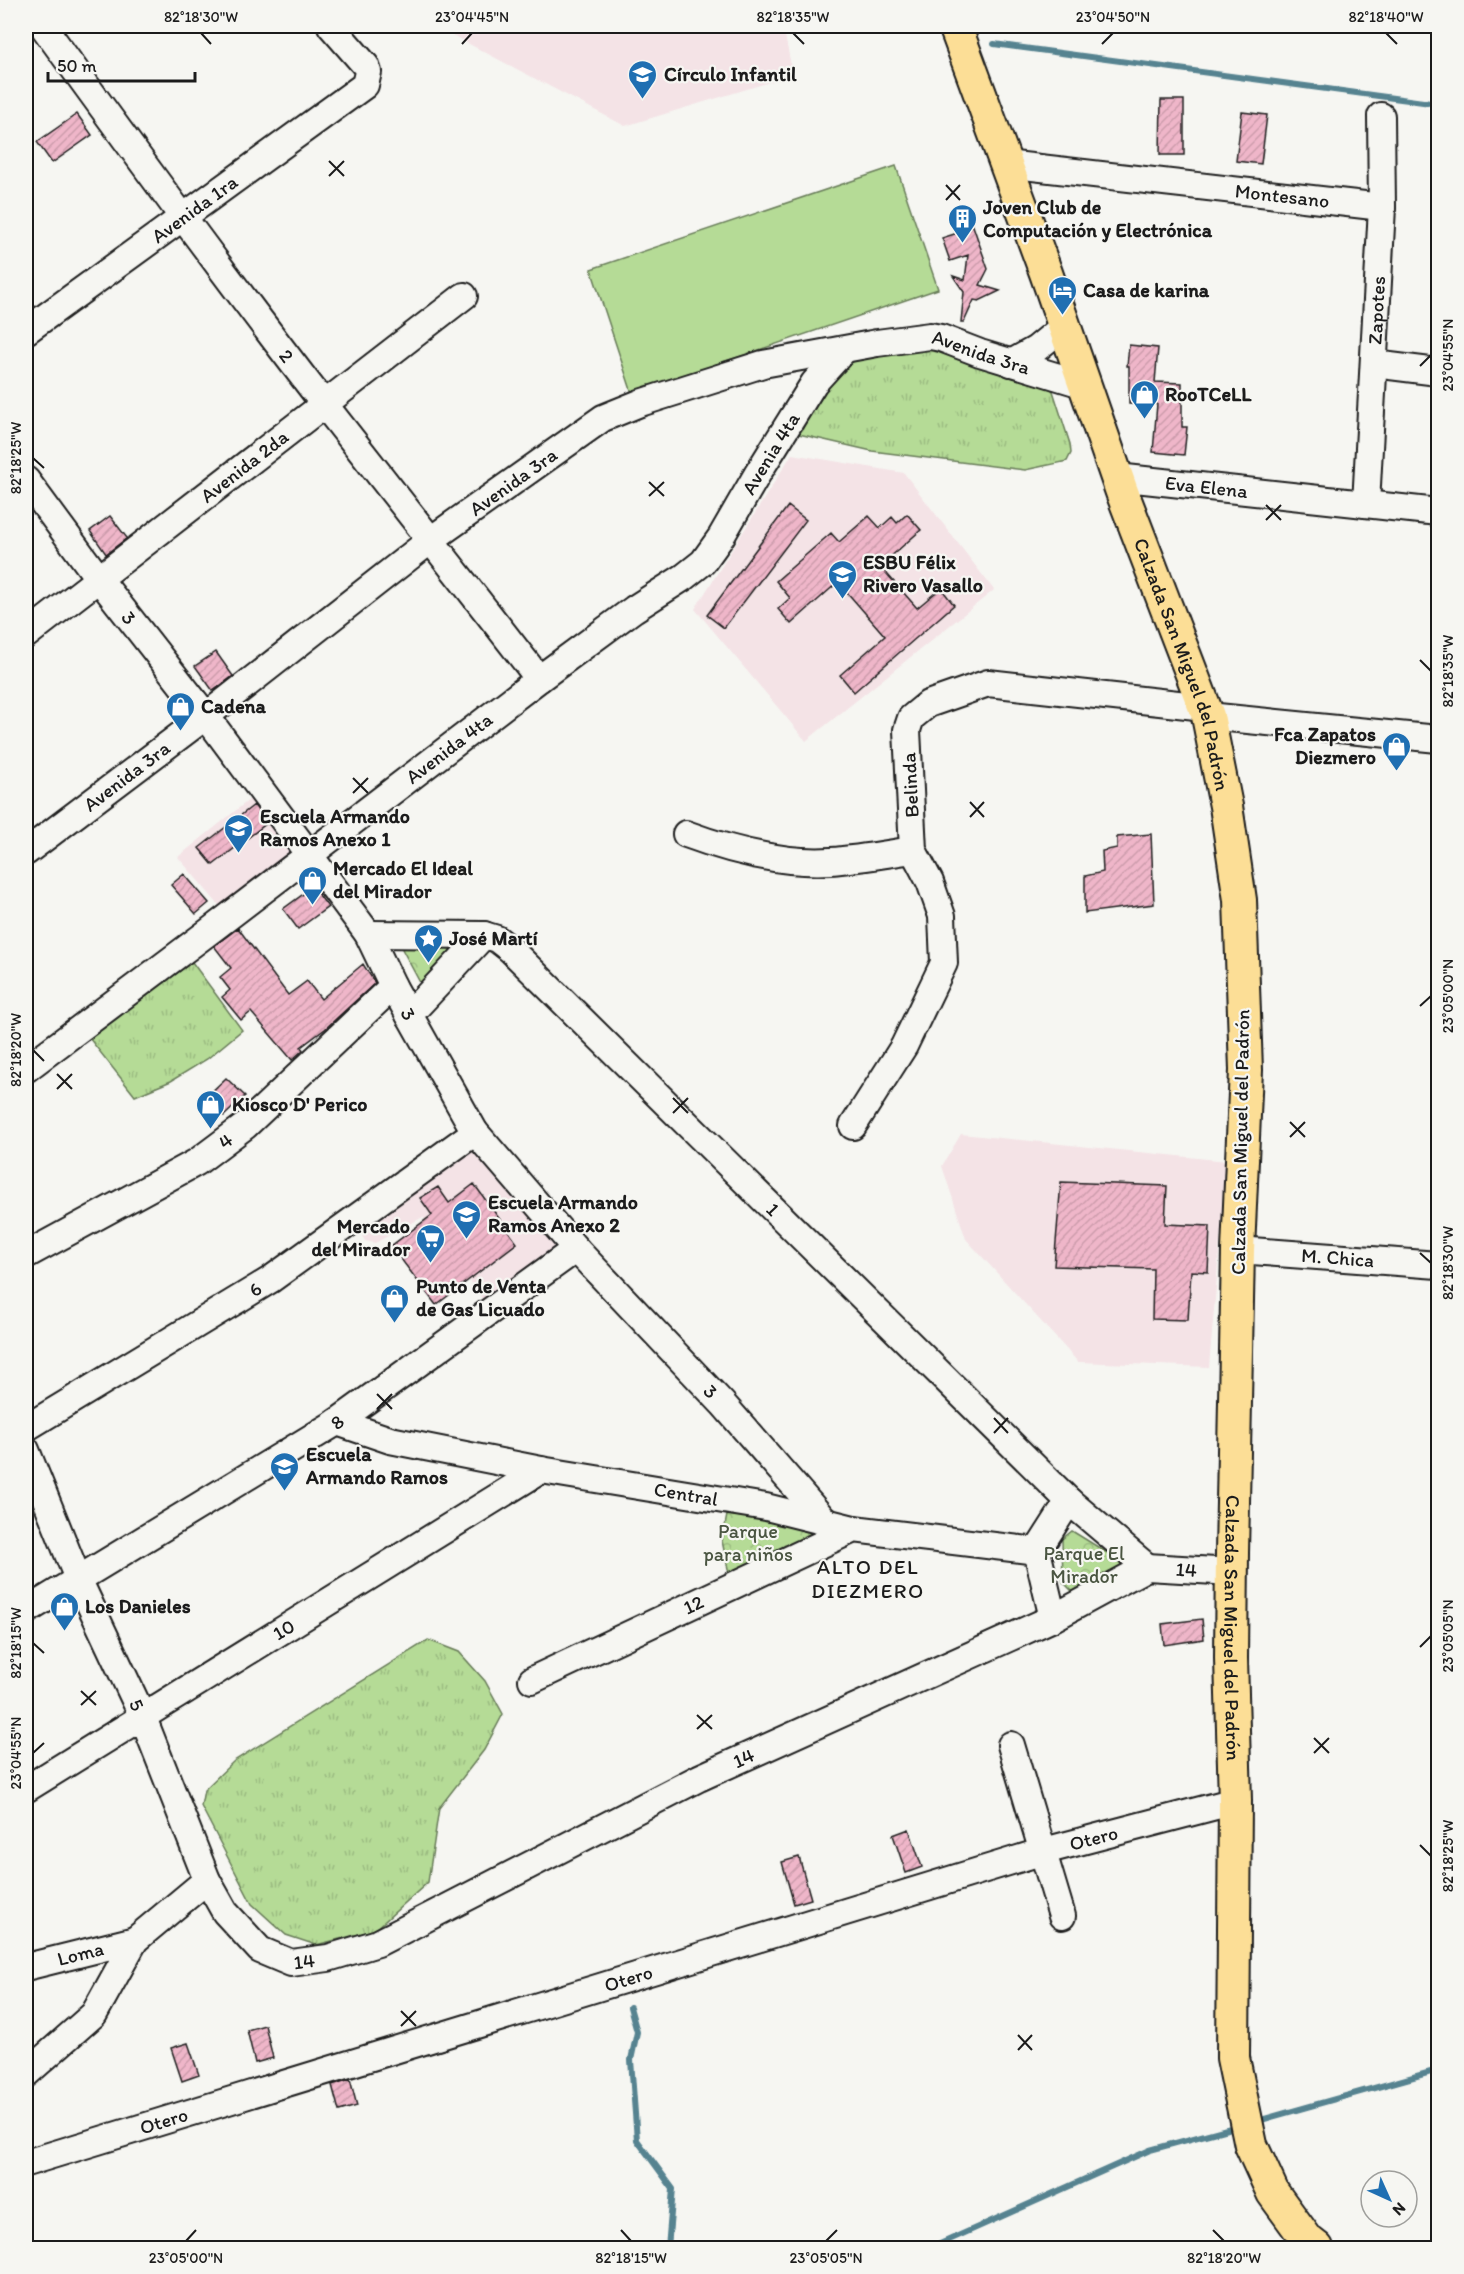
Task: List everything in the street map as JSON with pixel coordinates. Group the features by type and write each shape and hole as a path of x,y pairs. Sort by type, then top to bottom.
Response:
{"main road":[{"name":"Calzada San Miguel del Padrón","path":"955,26 1117,477 1207,711 1226,806 1240,900 1246,1070 1238,1250 1233,1572 1233,2058 1246,2124 1273,2193 1308,2241 1317,2248"}],"street":[{"name":"2","path":"43,26 182,216 324,404 432,539 539,679"},
{"name":"Avenida 1ra","path":"26,331 365,85 369,72 366,66 331,26"},
{"name":"Zapotes","path":"1366,504 1382,207 1381,116"},
{"name":"Montesano","path":"1005,164 1382,207"},
{"name":"Avenida 2da","path":"26,635 464,296"},
{"path":"1011,363 1036,349 1064,326"},
{"name":"Avenida 3ra","path":"26,852 206,716 432,539 603,418 640,403 764,364 877,343 930,336 1085,385"},
{"name":"Avenia 4ta","path":"703,562 721,537 814,383 844,350"},
{"path":"1374,364 1438,372"},
{"name":"Eva Elena","path":"1117,477 1438,512"},
{"name":"3","path":"26,480 368,933 393,986 475,1132 576,1249 723,1404 825,1521"},
{"name":"Avenida 4ta","path":"26,1069 539,679 634,609 703,562"},
{"name":"Belinda","path":"853,1126 904,1046 944,963 942,916 930,882 913,850 907,730 911,718 928,704 988,683 1438,739"},
{"path":"686,834 726,848 782,859 828,861 913,850"},
{"name":"1","path":"368,933 484,935 497,939 511,950 1069,1501 1147,1567"},
{"path":"409,1015 484,935"},
{"name":"4","path":"26,1255 197,1162 244,1125 393,986"},
{"name":"6","path":"26,1428 270,1280 475,1132"},
{"name":"8","path":"26,1611 337,1422 576,1249"},
{"name":"M. Chica","path":"1238,1250 1438,1265"},
{"name":"Central","path":"337,1422 390,1440 541,1470 765,1507 854,1529 1037,1551"},
{"name":"5","path":"26,1450 78,1579 142,1715 207,1880 225,1912 260,1950"},
{"name":"10","path":"26,1789 142,1715 541,1470"},
{"path":"1053,1618 1037,1551 1069,1501"},
{"name":"12","path":"532,1680 854,1529"},
{"name":"14","path":"260,1950 291,1964 328,1958 378,1943 699,1778 1053,1618 1147,1567 1233,1572"},
{"path":"1011,1745 1062,1916"},
{"name":"Otero","path":"26,2163 1044,1851 1234,1801"},
{"path":"26,2074 94,2014 135,1940 207,1880"},
{"name":"Loma","path":"26,1967 135,1940"}],"shaded area":[{"name":"Círculo Infantil","path":"435,26 783,26 793,75 625,126"},
{"name":"ESBU Félix Rivero Vasallo","path":"792,454 904,473 994,590 806,741 695,609"},
{"name":"Escuela Armando Ramos Anexo 1","path":"255,795 300,851 223,910 178,857"},
{"path":"961,1134 1227,1161 1209,1367 1078,1362 966,1239 942,1166"},
{"path":"476,1151 567,1246 485,1303 423,1217 375,1243 365,1241 362,1236 409,1187 465,1152"}],"green space":[{"path":"896,166 938,289 632,393 591,269"},
{"path":"930,341 1030,374 1053,391 1070,444 1071,453 1067,461 1025,470 872,451 790,432 833,367"},
{"path":"401,947 462,948 424,990"},
{"path":"192,962 242,1030 207,1059 171,1081 135,1096 89,1038"},
{"name":"Parque para niños","path":"727,1515 810,1525 811,1542 730,1578 722,1541"},
{"name":"Parque El Mirador","path":"1072,1531 1127,1565 1075,1594 1063,1582 1062,1539"},
{"path":"428,1640 459,1652 485,1681 503,1714 484,1750 439,1808 428,1882 375,1930 316,1945 286,1935 252,1904 201,1806 204,1790 234,1761"}],"building":[{"path":"1161,100 1184,100 1184,155 1160,155"},
{"path":"1242,112 1267,115 1261,164 1236,161"},
{"path":"77,114 92,135 52,163 37,142"},
{"path":"971,220 988,269 980,285 1000,291 979,301 974,300 964,322 961,322 964,292 953,276 965,280 968,255 950,261 942,238 970,229"},
{"path":"1129,345 1158,348 1155,382 1182,383 1182,427 1187,427 1184,455 1153,452 1157,404 1129,404 1129,366 1127,366"},
{"path":"788,506 806,520 724,628 707,615"},
{"path":"907,514 921,530 880,566 917,608 941,588 954,605 854,692 840,675 885,636 838,582 791,624 778,609 790,598 776,581 831,533 839,542 869,516 880,528 892,517 897,523"},
{"path":"110,516 127,538 106,554 90,531"},
{"path":"216,652 233,676 213,691 195,666"},
{"path":"254,805 267,823 213,865 199,848"},
{"path":"1151,834 1154,904 1085,913 1085,876 1103,872 1102,851 1117,848 1117,837"},
{"path":"184,874 209,903 196,914 171,885"},
{"path":"313,887 328,907 298,929 283,909"},
{"path":"238,928 288,995 307,981 321,999 363,964 375,983 325,1029 301,1047 303,1050 292,1060 251,1012 241,1020 222,997 230,990 220,977 231,968 214,946"},
{"path":"226,1078 245,1096 224,1116 206,1097"},
{"path":"1061,1182 1167,1186 1165,1224 1210,1226 1208,1272 1191,1271 1188,1320 1152,1319 1153,1269 1054,1266"},
{"path":"474,1184 517,1243 436,1305 391,1246 432,1215 420,1198 438,1187 449,1203"},
{"path":"1202,1619 1204,1639 1164,1645 1162,1624"},
{"path":"909,1829 922,1867 906,1873 893,1835"},
{"path":"799,1857 811,1899 794,1904 782,1862"},
{"path":"265,2025 273,2058 255,2063 247,2030"},
{"path":"188,2043 199,2075 182,2081 171,2048"},
{"path":"350,2079 357,2106 339,2111 332,2085"}],"waterway":[{"path":"994,44 1438,104"},
{"path":"630,2007 637,2032 631,2060 637,2140 673,2189 668,2248"},
{"path":"1254,2122 1438,2070"},
{"path":"938,2248 940,2244 1150,2150 1238,2126"}],"place":[{"name":"Círculo Infantil","path":"643,100"},
{"name":"Joven Club de Computación y Electrónica","path":"962,244"},
{"name":"Casa de karina","path":"1062,316"},
{"name":"RooTCeLL","path":"1144,420"},
{"name":"ESBU Félix Rivero Vasallo","path":"842,600"},
{"name":"Cadena","path":"180,732"},
{"name":"Fca Zapatos Diezmero","path":"1397,772"},
{"name":"Escuela Armando Ramos Anexo 1","path":"239,854"},
{"name":"Mercado El Ideal del Mirador","path":"312,906"},
{"name":"José Martí","path":"428,964"},
{"name":"Kiosco D' Perico","path":"211,1130"},
{"name":"Escuela Armando Ramos Anexo 2","path":"467,1240"},
{"name":"Mercado del Mirador","path":"431,1264"},
{"name":"Punto de Venta de Gas Licuado","path":"395,1324"},
{"name":"Escuela Armando Ramos","path":"285,1492"},
{"name":"Los Danieles","path":"64,1632"}],"district":[{"name":"ALTO DEL DIEZMERO","path":"868,1579"}]}
